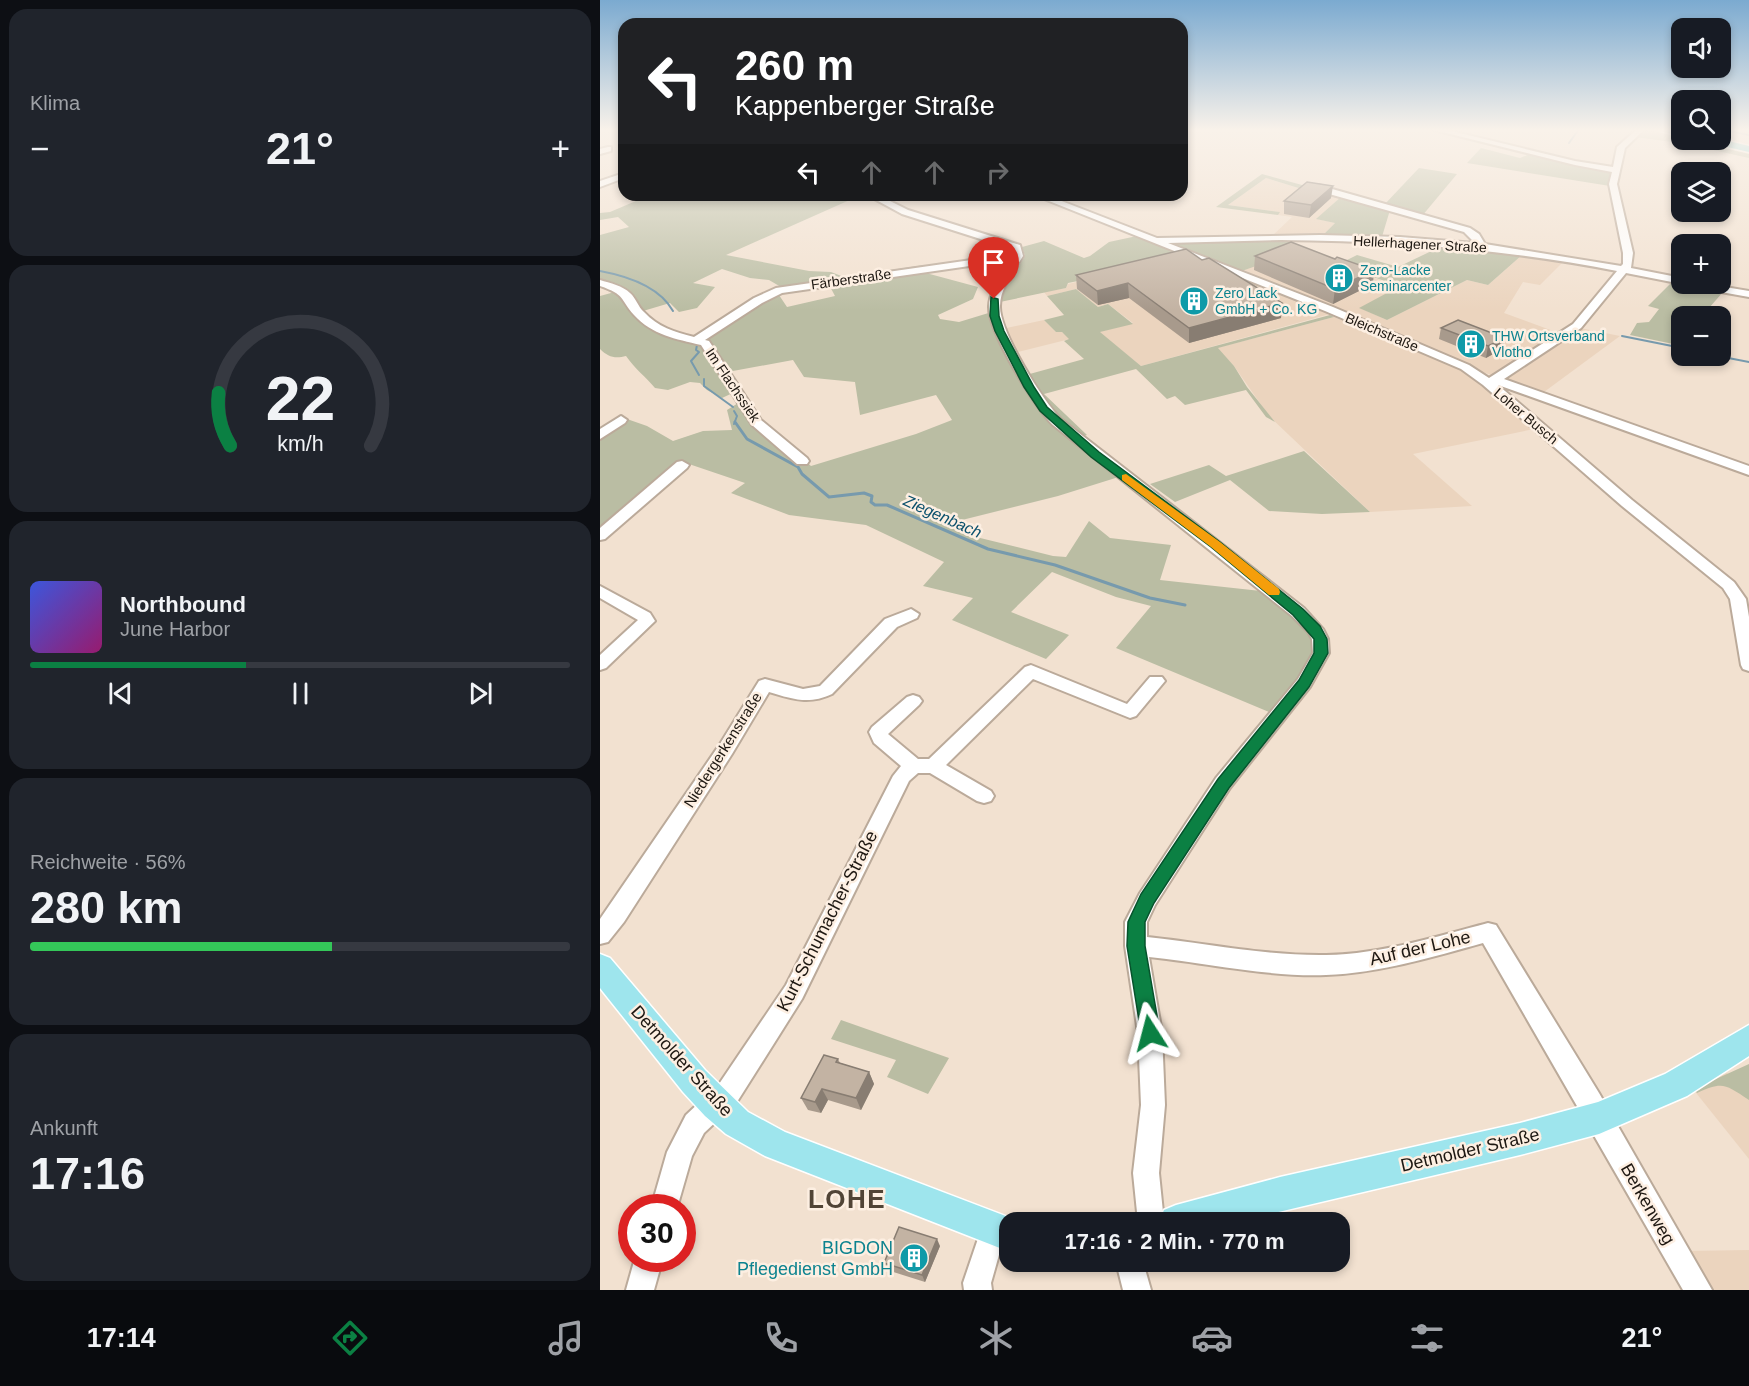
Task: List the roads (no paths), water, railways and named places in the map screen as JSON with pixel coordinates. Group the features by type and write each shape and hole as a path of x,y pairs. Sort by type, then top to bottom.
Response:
{"main road":[{"name":"Detmolder Straße","path":"600,967 716,1105 737,1123 776,1145 999,1231"},
{"name":"Detmolder Straße","path":"1213,1212 1599,1118 1676,1085 1749,1039"}],"street":[{"path":"1322,189 1467,230 1476,236 1482,246"},
{"path":"1615,189 1628,254 1628,265 1625,270"},
{"path":"884,201 905,212 1009,244 1018,249 1018,256 996,293 993,306 994,316 1029,387 1044,409 1095,454 1215,544 1298,612 1315,629 1320,639 1321,653 1304,683 1224,783 1147,899 1136,922 1136,946 1150,1033 1153,1105 1146,1173 1150,1212"},
{"name":"Bleichstraße","path":"1053,201 1329,309 1465,367 1491,381 1749,471"},
{"name":"Hellerhagener Straße","path":"1156,241 1281,237 1482,246 1671,279"},
{"name":"Färberstraße","path":"696,340 709,334 766,296 780,290 1018,256"},
{"name":"Loher Busch","path":"1625,270 1607,287 1577,326 1491,381 1628,504 1730,585 1738,599 1749,665"},
{"name":"Im Flachssiek","path":"600,283 627,295 638,313 655,327 668,334 705,343 756,422 802,461"},
{"path":"1731,291 1749,294"},
{"path":"600,435 621,420"},
{"path":"600,536 682,465"},
{"path":"600,591 647,621 600,664"},
{"name":"Niedergerkenstraße","path":"600,935 616,916 726,749 765,685 807,697 815,697 826,690 891,623 911,614"},
{"name":"Kurt-Schumacher-Straße","path":"668,1194 680,1152 695,1124 728,1093 794,992 902,776 924,766 1031,671 1130,712 1156,681"},
{"path":"912,701 878,732 880,738 924,766 984,796"},
{"name":"Auf der Lohe","path":"1136,946 1272,962 1327,965 1386,959 1488,932 1599,1118"},
{"name":"Berkenweg","path":"1599,1118 1698,1290"},
{"path":"978,1290 977,1283 999,1236"},
{"path":"640,1290 646,1272"},
{"path":"1132,1272 1137,1290"}],"waterway":[{"name":"Ziegenbach","path":"600,271 641,283 659,295 673,311"},
{"path":"1622,336 1671,346"},
{"name":"Ziegenbach","path":"697,345 696,350 699,352 691,361 699,375"},
{"path":"1731,359 1749,362"},
{"name":"Ziegenbach","path":"704,379 704,386 733,407"},
{"name":"Ziegenbach","path":"734,411 737,416 734,424"},
{"name":"Ziegenbach","path":"735,422 747,439 798,467 802,474 829,497 864,493 872,496 871,502 875,505 887,505 988,549 1055,565 1150,598 1185,605"}],"place":[{"name":"Zero-Lacke Seminarcenter","path":"1339,278"},
{"name":"Zero Lack GmbH + Co. KG","path":"1194,301"},
{"name":"THW Ortsverband Vlotho","path":"1471,344"},
{"name":"BIGDON Pflegedienst GmbH","path":"914,1258"}],"district":[{"name":"LOHE","path":"847,1199"}]}
